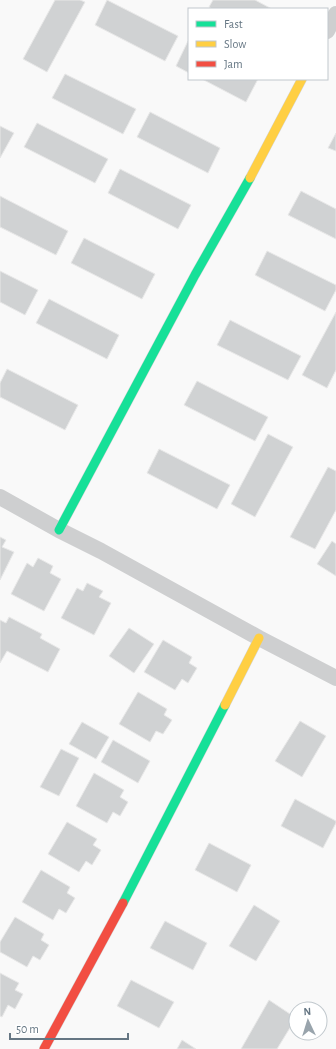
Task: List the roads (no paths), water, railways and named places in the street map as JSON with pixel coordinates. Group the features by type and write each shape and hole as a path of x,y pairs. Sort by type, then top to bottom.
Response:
{"street":[{"path":"328,29 336,14"},
{"path":"59,530 195,275 268,145 301,80"},
{"path":"0,497 259,638 336,678"},
{"path":"44,1049 139,873 259,638"}]}
